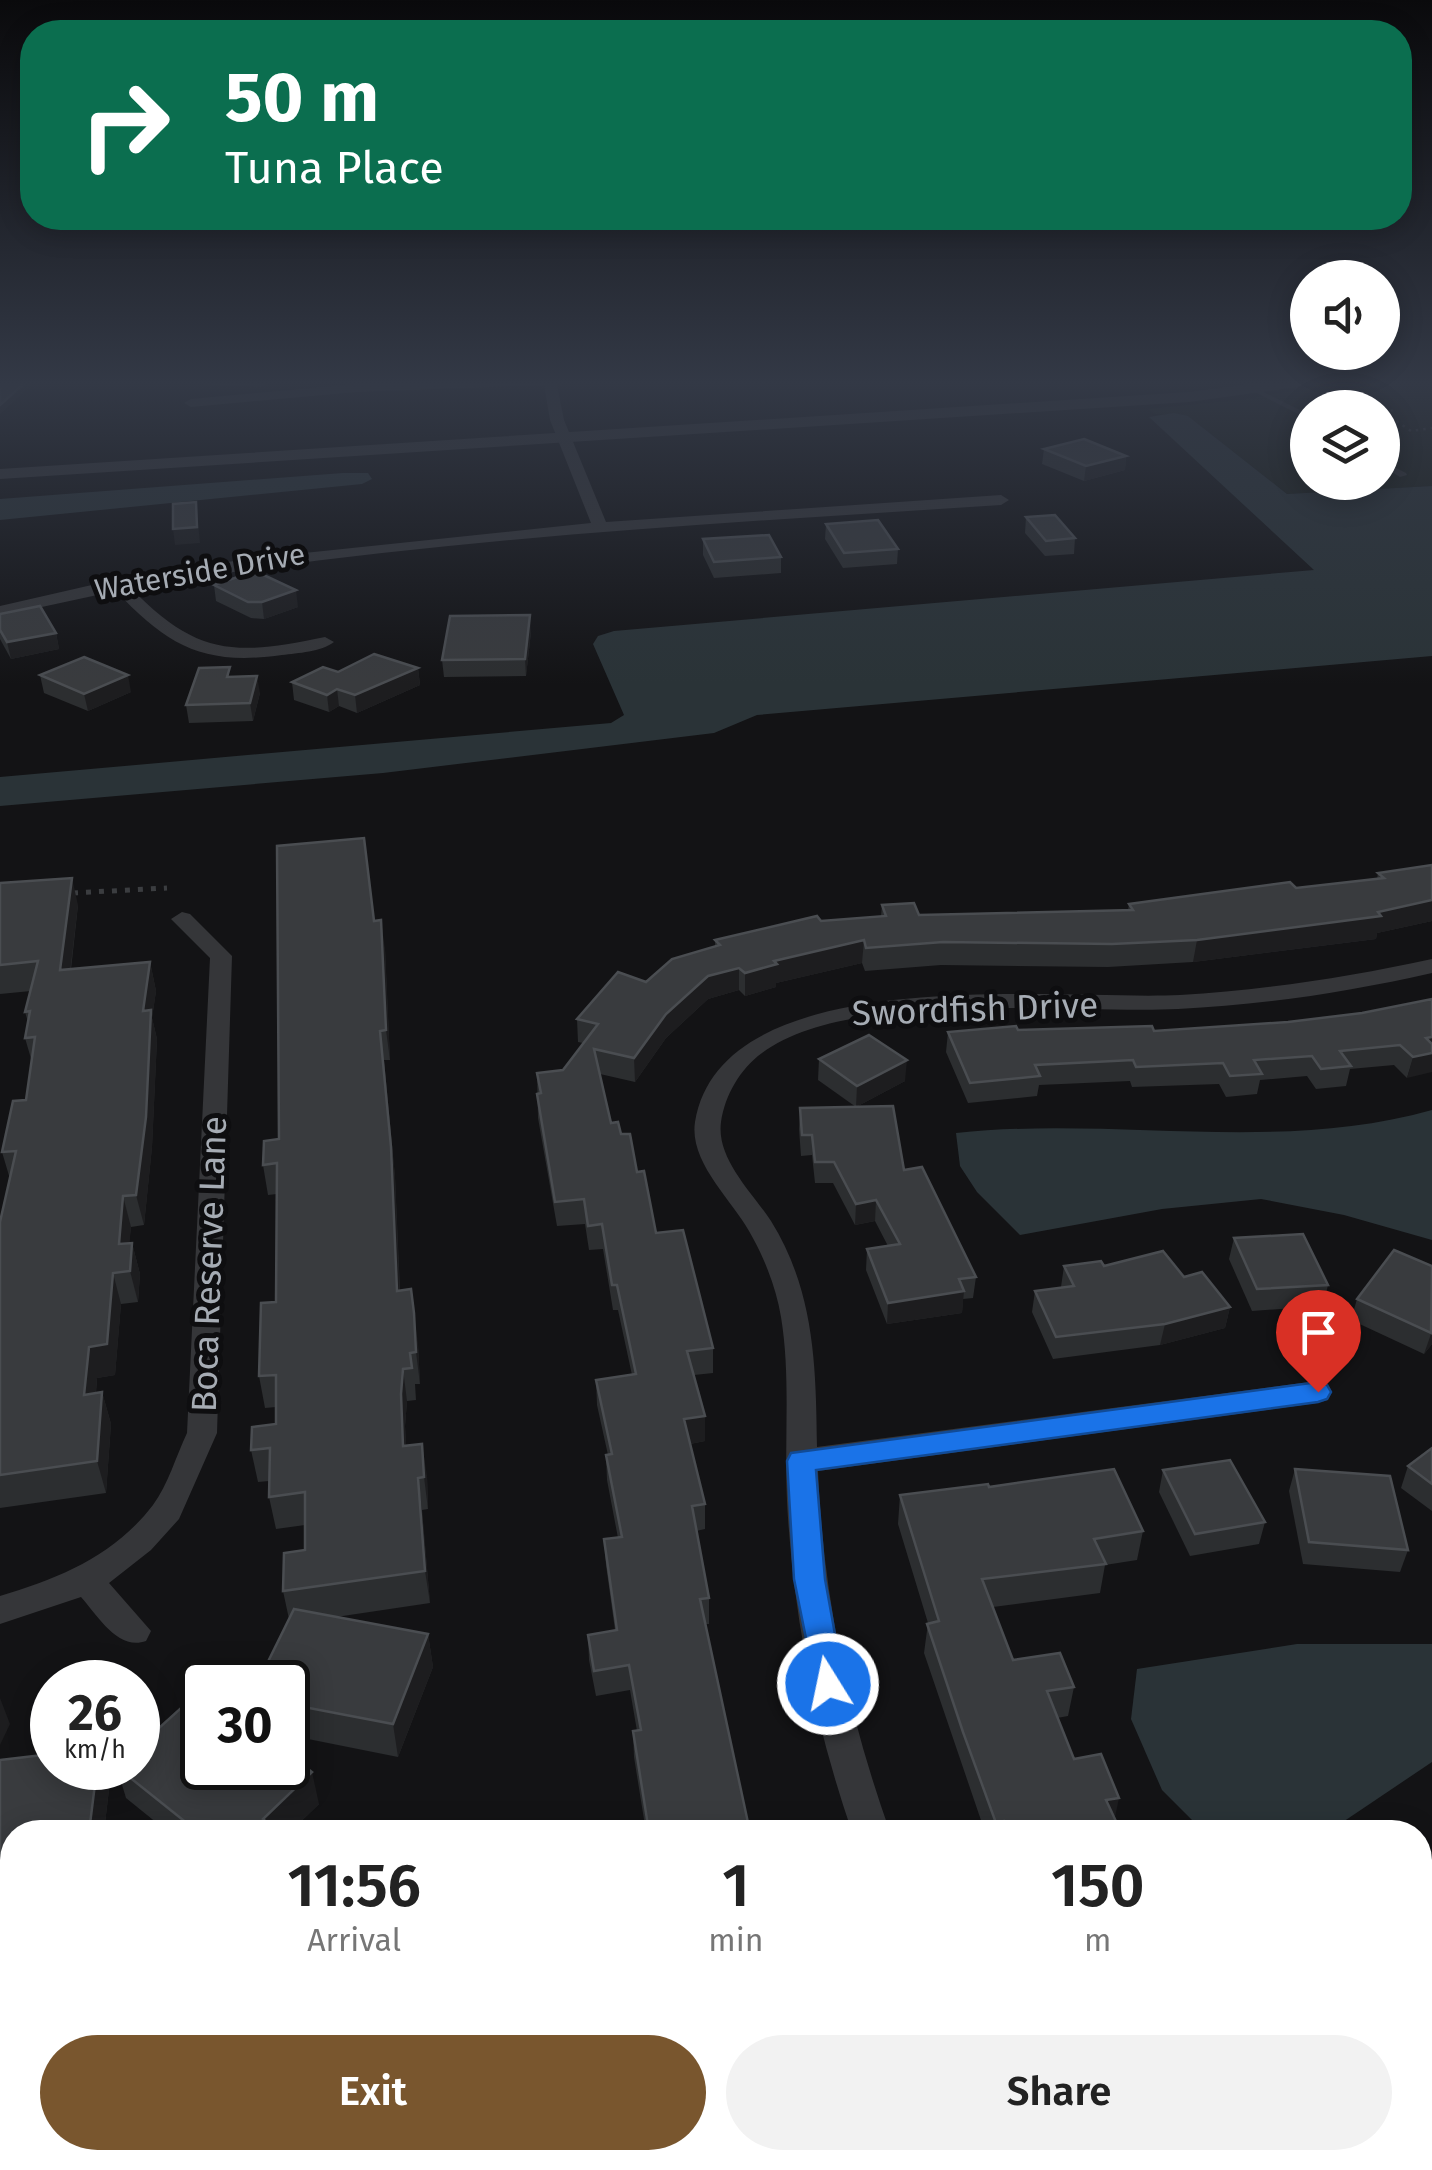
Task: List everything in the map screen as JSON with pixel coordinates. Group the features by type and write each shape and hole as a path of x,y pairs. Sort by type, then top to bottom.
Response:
{"street":[{"path":"582,481 602,529"},
{"name":"Waterside Drive","path":"0,612 118,584 332,550 1001,500"},
{"path":"118,584 167,632 194,644 264,651 325,642"},
{"name":"Boca Reserve Lane","path":"0,1610 26,1604 84,1579 118,1559 168,1510 202,1433 221,956 182,919"},
{"name":"Swordfish Drive","path":"868,1820 828,1684 810,1579 802,1461 804,1373 796,1316 771,1246 721,1170 709,1140 713,1096 740,1058 786,1030 846,1013 985,1004 1221,1000 1296,992 1432,966"},
{"path":"802,1461 1318,1392"},
{"path":"84,1579 134,1631"}],"path":[{"path":"70,893 160,885 167,888"}],"shaded area":[{"path":"234,481 367,481 0,520 0,499"},
{"path":"1218,481 1271,481 1290,494 1290,500 1400,500 1400,488 1432,486 1432,656 757,715 714,733 383,773 0,806 0,777 611,723 624,715 593,644 598,636 614,631 1314,570"},
{"path":"1271,481 1290,481 1287,494"},
{"path":"1400,481 1432,481 1432,486 1400,488"},
{"path":"1432,1110 1432,1240 1344,1215 1261,1199 1162,1209 1020,1235 977,1192 960,1166 956,1133 1075,1128 1314,1130"},
{"path":"1297,1644 1432,1644 1432,1762 1346,1820 1192,1820 1162,1790 1131,1719 1137,1669"}],"building":[{"path":"196,502 197,527 173,529 173,504"},
{"path":"1055,515 1075,538 1046,541 1026,517"},
{"path":"878,520 898,549 844,553 826,524"},
{"path":"769,535 781,557 714,562 703,539"},
{"path":"255,571 296,590 262,602 248,602 214,585"},
{"path":"40,606 56,633 7,642 0,630 0,614"},
{"path":"530,615 525,659 442,660 450,616"},
{"path":"374,654 418,668 355,695 337,689 327,695 292,682 323,667 338,672"},
{"path":"84,657 128,675 84,694 40,675"},
{"path":"230,667 227,677 257,676 250,703 186,705 199,668"},
{"path":"364,838 374,921 381,920 386,1030 380,1031 391,1147 397,1291 411,1289 414,1313 416,1352 410,1353 412,1368 403,1369 403,1446 422,1444 424,1477 418,1478 425,1571 283,1591 284,1553 305,1550 305,1492 269,1497 270,1448 251,1450 252,1427 276,1424 276,1375 259,1376 261,1303 276,1302 277,1163 263,1165 264,1141 279,1139 277,846"},
{"path":"1432,865 1432,900 1378,912 1381,916 1197,940 1112,944 943,942 866,948 864,940 774,961 777,964 745,973 739,968 708,976 666,1014 634,1058 594,1049 611,1123 618,1122 621,1134 630,1134 637,1172 644,1171 656,1233 683,1230 713,1348 687,1351 705,1416 684,1419 705,1504 692,1506 709,1598 700,1599 747,1820 647,1820 633,1731 641,1730 629,1665 594,1671 588,1635 617,1630 604,1539 622,1537 606,1455 612,1454 596,1380 636,1374 617,1285 612,1285 602,1224 588,1226 584,1199 555,1202 537,1094 541,1093 537,1073 563,1070 598,1024 577,1019 618,972 646,982 672,959 720,945 715,940 817,916 821,921 886,916 882,905 914,903 919,915 1133,910 1129,904 1290,882 1296,888 1384,878 1378,873"},
{"path":"72,878 60,970 150,962 143,1011 151,1010 146,1117 136,1195 123,1196 119,1244 132,1243 130,1271 113,1273 107,1344 89,1347 84,1395 102,1392 97,1461 0,1475 0,1222 16,1151 2,1152 13,1101 26,1100 35,1037 25,1038 30,1011 25,1012 38,961 0,965 0,883"},
{"path":"1432,999 1432,1037 1426,1038 1432,1044 1432,1053 1413,1057 1400,1045 1340,1051 1351,1066 1321,1069 1312,1056 1254,1060 1262,1074 1230,1076 1223,1063 1136,1067 1133,1060 1035,1065 1040,1076 970,1083 948,1032 1016,1026 1018,1030 1152,1026 1154,1031 1288,1022"},
{"path":"869,1035 907,1060 857,1086 819,1059"},
{"path":"893,1106 904,1170 922,1167 976,1277 959,1279 964,1291 888,1303 867,1249 900,1244 876,1200 856,1204 834,1162 815,1162 812,1135 802,1135 800,1108"},
{"path":"1303,1234 1328,1285 1257,1289 1234,1238"},
{"path":"1394,1250 1432,1266 1431,1333 1357,1299"},
{"path":"1163,1251 1184,1277 1202,1272 1230,1307 1165,1324 1056,1337 1035,1291 1074,1286 1064,1266 1101,1261 1104,1266"},
{"path":"1432,1448 1432,1484 1408,1466"},
{"path":"1230,1460 1265,1522 1195,1534 1163,1470"},
{"path":"1114,1469 1143,1531 1094,1539 1106,1564 982,1579 1013,1660 1060,1653 1074,1687 1047,1691 1074,1759 1101,1754 1119,1798 1106,1800 1115,1820 995,1820 927,1624 939,1621 900,1495 988,1484 989,1487"},
{"path":"1295,1469 1390,1476 1408,1550 1309,1542"},
{"path":"294,1609 428,1634 393,1724 310,1708 310,1660 269,1660"},
{"path":"180,1709 180,1790 293,1790 264,1820 183,1820 146,1790 160,1790 160,1727"},
{"path":"30,1757 30,1790 94,1790 90,1820 0,1820 0,1760"}],"route":[{"path":"828,1684 810,1579 802,1461 1318,1392"}]}
